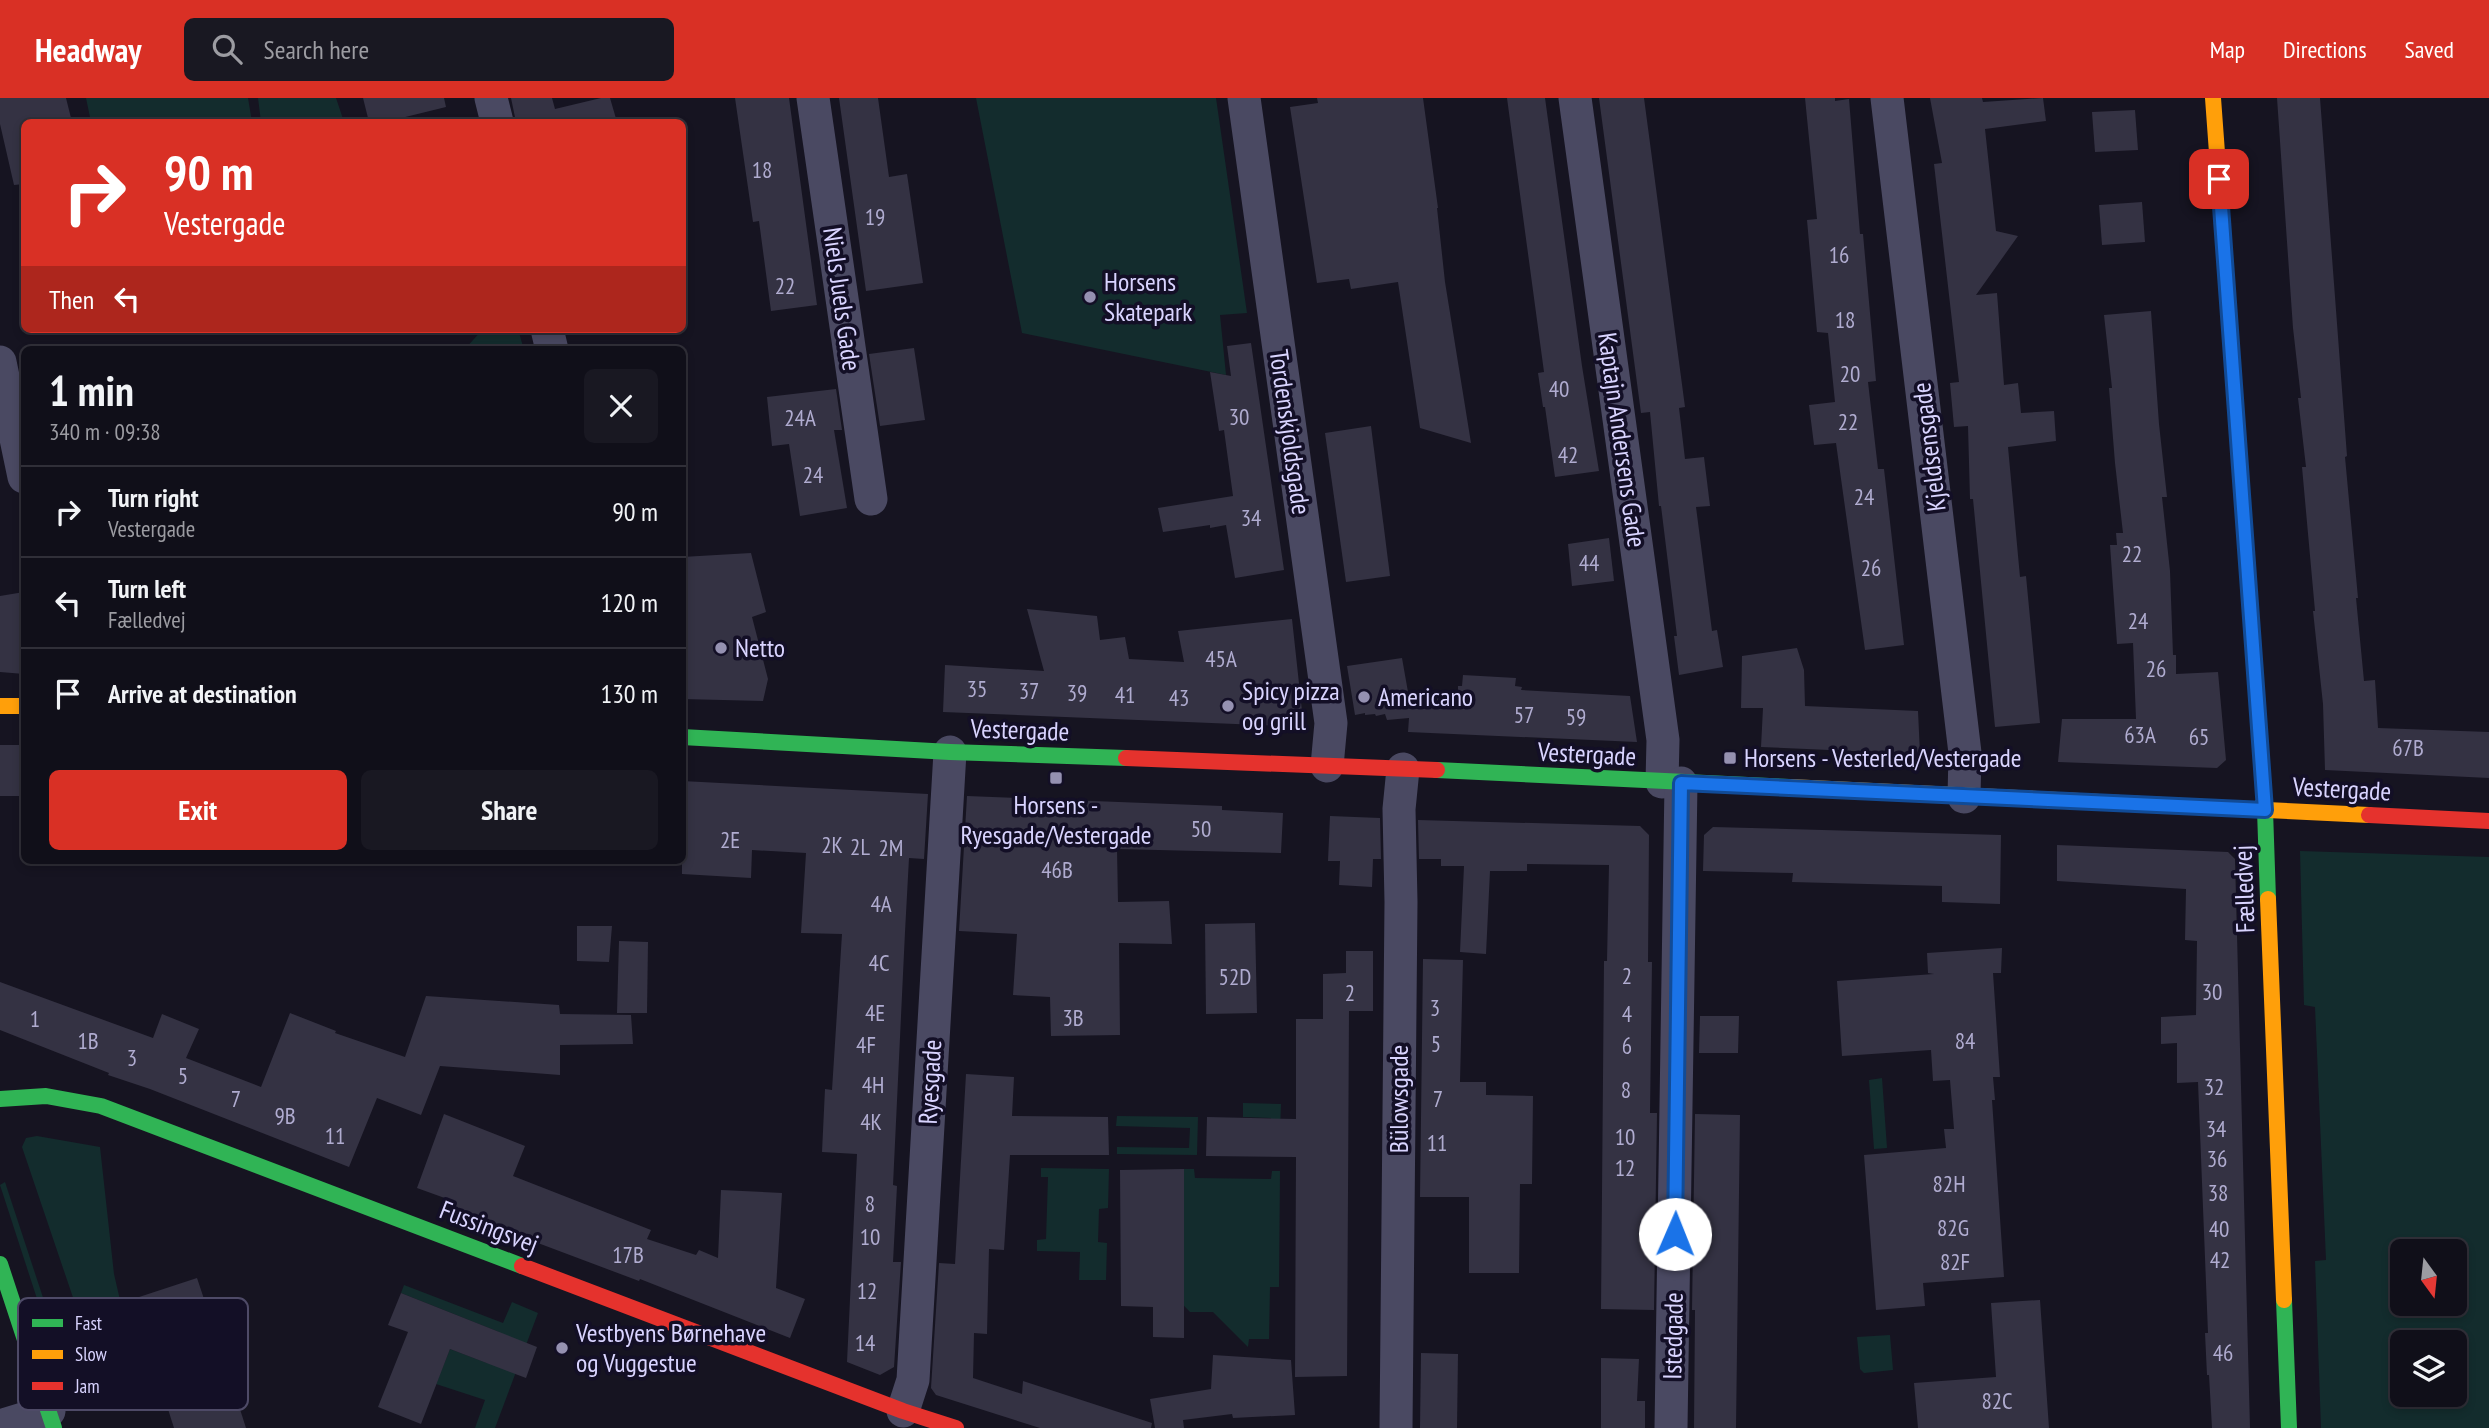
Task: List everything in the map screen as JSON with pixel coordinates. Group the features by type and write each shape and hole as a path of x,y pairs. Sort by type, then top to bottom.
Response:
{"street":[{"path":"491,98 496,119"},
{"name":"Niels Juels Gade","path":"813,98 871,499"},
{"name":"Tordenskjoldsgade","path":"1244,98 1331,723 1328,766"},
{"name":"Kaptajn Andersens Gade","path":"1575,98 1663,740 1672,782"},
{"name":"Kjeldsensgade","path":"1888,98 1965,753 1965,797"},
{"name":"Fælledvej","path":"2213,98 2265,810 2289,1428"},
{"path":"0,362 21,463"},
{"path":"0,706 21,706"},
{"name":"Vestergade","path":"686,737 950,752 1403,769 2489,821"},
{"name":"Ryesgade","path":"903,1411 912,1380 950,752"},
{"name":"Bülowsgade","path":"1396,1428 1401,902 1399,808 1403,769"},
{"name":"Istedgade","path":"1671,1428 1672,782"},
{"name":"Fussingsvej","path":"0,1099 46,1096 101,1106 903,1411 956,1428"},
{"path":"0,1264 18,1319"},
{"path":"0,1426 51,1420"}],"green space":[{"path":"86,98 248,98 252,119 90,119"},
{"path":"258,98 336,98 343,119 261,119"},
{"path":"976,98 1216,98 1247,313 1220,315 1226,375 1022,333"},
{"path":"479,333 519,333 523,346 468,346"},
{"path":"2300,851 2489,857 2489,1428 2321,1428 2315,1261 2326,1260 2315,1007 2304,1005"},
{"path":"1882,1078 1887,1148 1874,1149 1869,1080"},
{"path":"1243,1103 1281,1104 1280,1131 1271,1131 1271,1118 1243,1117"},
{"path":"1117,1116 1198,1117 1197,1155 1117,1154 1117,1147 1189,1148 1190,1128 1116,1126"},
{"path":"37,1136 100,1147 114,1274 120,1298 73,1298 22,1147 26,1138"},
{"path":"1041,1168 1109,1169 1108,1208 1099,1209 1098,1242 1107,1243 1106,1280 1079,1280 1080,1252 1037,1251 1037,1240 1046,1239 1048,1177 1041,1177"},
{"path":"1184,1169 1194,1169 1195,1178 1271,1179 1272,1171 1280,1171 1279,1287 1270,1287 1269,1339 1249,1339 1248,1347 1213,1312 1190,1312 1162,1283 1184,1283"},
{"path":"5,1182 43,1298 37,1298 0,1185"},
{"path":"404,1285 503,1323 512,1302 538,1313 495,1428 475,1428 485,1400 436,1384 450,1349 487,1363 499,1332 401,1293"},
{"path":"1890,1335 1893,1370 1864,1373 1860,1369 1857,1337"}],"building":[{"path":"0,98 66,98 71,119 21,119 21,184 14,185 0,124"},
{"path":"363,98 444,98 446,107 397,119 368,119"},
{"path":"511,98 552,98 555,109 610,98 616,119 515,119"},
{"path":"735,98 789,98 817,305 771,311 759,221 753,222"},
{"path":"839,98 878,98 889,177 907,174 923,283 866,291"},
{"path":"1317,98 1423,98 1445,282 1471,443 1420,428 1398,282 1351,289 1349,279 1317,283 1290,107 1318,103"},
{"path":"1507,98 1545,98 1599,471 1555,477 1538,373 1544,372"},
{"path":"1599,98 1644,98 1685,407 1679,408 1685,459 1704,457 1710,506 1696,507 1712,631 1717,630 1723,667 1679,675 1674,636 1677,636 1659,506 1650,412 1641,413"},
{"path":"1805,98 1835,98 1835,101 1849,99 1876,381 1868,382 1878,469 1884,469 1904,645 1865,650 1836,443 1814,445 1809,405 1835,402 1828,333 1817,332 1807,220 1817,219"},
{"path":"1930,98 1982,98 1983,102 2043,98 2046,121 1985,129 1996,231 2018,236 1976,295 1997,293 2004,385 2018,383 2021,413 2054,411 2056,441 2008,447 2020,577 2026,576 2040,723 1995,727 1973,499 1970,499 1968,426 1954,427 1950,383 1959,382 1934,164 1942,163"},
{"path":"2277,98 2320,98 2356,598 2364,681 2375,680 2378,728 2489,732 2489,778 2325,770 2323,704 2302,467 2306,467 2298,398 2301,398 2293,328"},
{"path":"2135,110 2138,150 2095,152 2092,112"},
{"path":"2142,202 2145,242 2102,245 2099,205"},
{"path":"2151,311 2167,497 2162,497 2170,571 2173,655 2176,655 2176,674 2218,672 2226,760 2217,768 2058,762 2062,719 2136,719 2133,643 2117,644 2110,545 2117,545 2116,533 2123,533 2104,315"},
{"path":"1251,343 1284,570 1235,578 1226,525 1163,532 1158,508 1233,496 1224,430 1219,431 1210,372 1231,376 1227,346"},
{"path":"914,348 925,420 880,426 869,354"},
{"path":"836,389 842,430 834,430 847,508 800,516 789,444 772,446 767,397"},
{"path":"1371,426 1390,576 1346,582 1325,433"},
{"path":"1609,538 1614,581 1572,586 1568,544"},
{"name":"Netto","path":"751,553 766,612 752,617 768,679 763,701 686,699 686,557"},
{"path":"21,592 21,674 0,672 0,596"},
{"path":"1027,609 1097,616 1100,640 1125,637 1129,659 1184,662 1178,631 1292,619 1302,711 1288,710 1287,726 943,712 945,665 1044,671"},
{"path":"1797,648 1804,670 1805,706 1918,711 1920,754 1761,747 1763,708 1741,708 1742,656"},
{"path":"1402,658 1408,692 1458,694 1463,675 1516,678 1515,686 1522,687 1521,690 1630,696 1637,742 1408,732 1409,718 1387,720 1385,714 1355,715 1347,666"},
{"path":"0,745 21,745 21,796 0,796"},
{"path":"686,781 928,794 924,859 909,858 893,1185 897,1186 893,1262 901,1262 894,1367 880,1375 847,1362 857,1154 822,1152 825,1089 832,1090 842,934 801,933 806,853 752,850 751,878 682,874 682,864 686,864"},
{"path":"967,796 1222,806 1222,810 1283,813 1281,853 1117,849 1118,902 1169,901 1172,944 1119,943 1120,1035 1051,1036 1050,997 1013,995 1017,934 959,931"},
{"path":"1330,816 1380,818 1381,859 1373,859 1372,887 1339,885 1340,861 1328,861"},
{"path":"1418,820 1640,826 1649,835 1648,962 1652,962 1650,1113 1657,1113 1654,1310 1601,1309 1604,961 1607,961 1609,865 1527,864 1527,871 1490,871 1486,954 1460,952 1464,866 1441,866 1441,859 1419,859"},
{"path":"1713,827 2001,835 2000,904 1942,902 1942,886 1792,882 1793,873 1703,871 1704,835"},
{"path":"2057,845 2228,852 2235,859 2250,1428 2212,1428 2205,1333 2208,1333 2198,1082 2177,1083 2177,1043 2161,1044 2161,1017 2196,1015 2197,941 2185,940 2186,889 2057,881"},
{"path":"1255,923 1257,1013 1206,1014 1205,924"},
{"path":"577,926 612,926 609,962 577,961"},
{"path":"619,941 648,942 647,1013 617,1013"},
{"path":"2002,948 2001,973 1993,973 2000,1077 1993,1077 1995,1100 1992,1100 2004,1277 1923,1283 1925,1306 1876,1310 1864,1155 1946,1148 1944,1129 1954,1129 1950,1080 1933,1081 1931,1050 1842,1056 1837,981 1934,974 1928,973 1927,953"},
{"path":"1346,951 1373,951 1373,1011 1349,1011 1347,1376 1295,1377 1296,1157 1206,1156 1207,1117 1296,1119 1296,1019 1323,1019 1323,974 1346,973"},
{"path":"1423,959 1463,960 1460,1082 1486,1082 1486,1095 1533,1096 1532,1184 1520,1184 1519,1273 1469,1273 1469,1197 1420,1197"},
{"path":"0,982 153,1038 162,1014 199,1029 186,1058 261,1087 290,1013 336,1031 335,1033 405,1057 426,996 559,1005 560,1014 631,1015 633,1044 560,1045 560,1075 440,1066 421,1115 377,1098 349,1167 108,1075 109,1073 0,1030"},
{"path":"1700,1016 1739,1016 1738,1053 1699,1053"},
{"path":"966,1074 1014,1077 1012,1116 1108,1117 1109,1155 1010,1155 1004,1250 989,1249 987,1334 974,1333 973,1378 1022,1394 1023,1381 1152,1423 1151,1428 1040,1428 936,1395 931,1388 939,1263 955,1264"},
{"path":"444,1114 525,1146 513,1176 651,1230 647,1239 696,1255 699,1250 718,1258 721,1190 782,1193 776,1288 805,1299 790,1338 640,1279 639,1281 450,1210 453,1201 417,1188"},
{"path":"1695,1114 1740,1115 1736,1428 1694,1428 1695,1310 1692,1310"},
{"path":"1184,1169 1184,1338 1153,1337 1153,1307 1121,1306 1120,1170"},
{"path":"197,1278 204,1298 136,1298"},
{"path":"401,1293 537,1347 526,1378 450,1349 421,1424 378,1407 408,1332 388,1325"},
{"path":"2040,1300 2049,1428 1918,1428 1914,1383 1996,1377 1991,1303"},
{"path":"1421,1353 1458,1354 1457,1428 1420,1428"},
{"path":"1213,1355 1291,1360 1295,1415 1233,1418 1232,1414 1183,1420 1184,1428 1155,1428 1150,1399 1211,1389"},
{"path":"1601,1358 1639,1359 1637,1401 1645,1401 1645,1428 1601,1428"},
{"path":"168,1410 240,1410 246,1428 174,1428"}],"traffic: fast":[{"path":"2244,522 2265,810 2268,899"},
{"path":"686,737 950,752 1126,758"},
{"path":"1437,770 1790,787"},
{"path":"0,1099 46,1096 101,1106 522,1266"},
{"path":"0,1264 18,1319"},
{"path":"2284,1300 2289,1428"},
{"path":"48,1410 54,1428"}],"traffic: slow":[{"path":"2213,98 2244,522"},
{"path":"0,706 21,706"},
{"path":"1790,787 2369,815"},
{"path":"2268,899 2284,1300"}],"traffic: jam":[{"path":"1126,758 1437,770"},
{"path":"2369,815 2489,821"},
{"path":"522,1266 903,1411 956,1428"}],"place":[{"name":"Horsens Skatepark","path":"1090,297"},
{"name":"Netto","path":"721,648"},
{"name":"Americano","path":"1364,697"},
{"name":"Spicy pizza og grill","path":"1228,706"},
{"name":"Horsens - Vesterled/Vestergade","path":"1730,758"},
{"name":"Horsens - Ryesgade/Vestergade","path":"1056,778"},
{"name":"Vestbyens Børnehave og Vuggestue","path":"562,1348"}],"route":[{"path":"1675,1234 1681,783 2265,810 2219,179"}]}
